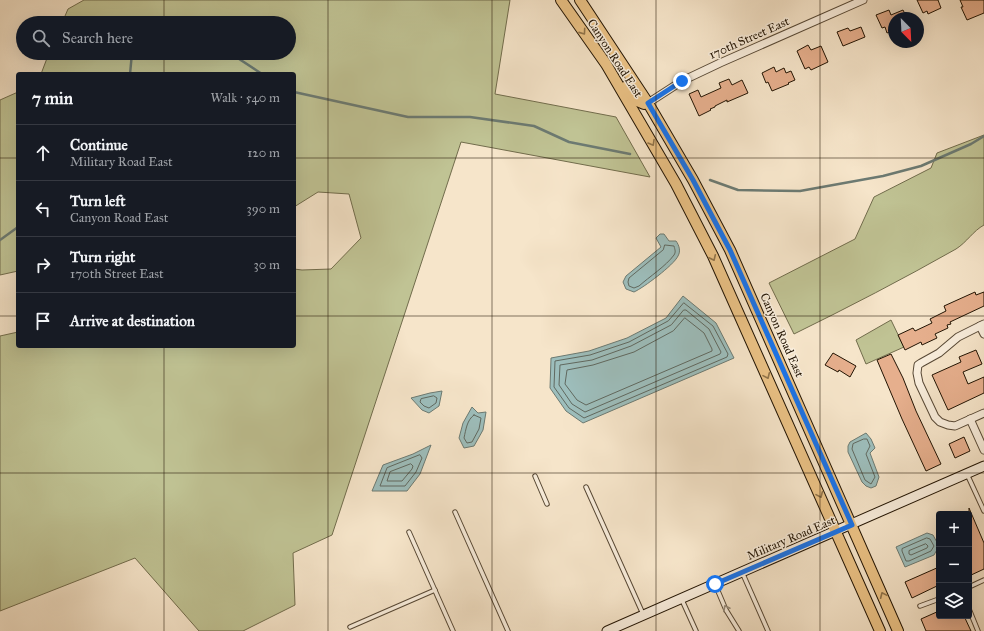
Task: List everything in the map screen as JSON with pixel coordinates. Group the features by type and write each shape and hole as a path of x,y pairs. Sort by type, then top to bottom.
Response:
{"main road":[{"name":"Canyon Road East","path":"561,0 606,64 676,184 713,256 880,631"},
{"name":"Canyon Road East","path":"580,0 648,103 693,180 730,250 898,631"},
{"path":"606,64 637,101 644,104 648,103"}],"street":[{"name":"170th Street East","path":"648,103 682,81 862,0"},
{"path":"984,334 982,325 958,337 939,353 921,362 918,366 917,373 919,383 935,417 944,424 955,426 984,412"},
{"path":"970,419 984,450"},
{"name":"Military Road East","path":"607,631 984,466"}],"lane":[{"path":"967,474 984,511"},
{"path":"535,476 547,504"},
{"path":"586,487 643,615"},
{"path":"454,512 508,631"},
{"path":"409,532 453,631"},
{"path":"742,572 768,631"},
{"path":"972,586 984,580"},
{"path":"715,584 726,610 739,631"},
{"path":"350,627 435,590"},
{"path":"681,599 696,631"},
{"path":"920,606 936,599"},
{"path":"972,616 978,631"}],"green space":[{"path":"84,0 510,0 495,94 616,117 650,177 461,142 332,535 293,553 295,605 243,631 199,631 135,558 0,611 0,336 16,332 16,348 296,348 296,269 331,269 361,238 349,194 318,192 296,206 296,72 42,72 46,60 296,60 296,16 65,16 68,9"},
{"path":"16,93 16,271 0,275 0,100"},
{"path":"984,135 984,225 956,249 876,293 794,334 769,283 855,239 874,197 931,168 937,153"},
{"path":"891,320 904,347 866,364 856,340"}],"water":[{"path":"660,234 664,234 669,241 676,241 679,248 678,256 665,270 638,290 634,292 626,289 623,282 626,276 661,247 656,238"},
{"path":"683,296 716,323 734,358 583,423 566,411 550,388 551,358 589,351 627,338 666,318"},
{"path":"442,391 439,406 429,413 422,410 411,398 430,393"},
{"path":"472,407 478,413 486,412 483,430 474,446 464,448 459,438 463,423"},
{"path":"866,433 871,439 875,448 870,453 879,477 876,486 871,488 862,482 848,452 850,442"},
{"path":"431,445 420,474 407,491 372,491 383,465 413,454"},
{"path":"927,533 933,535 936,540 936,551 934,555 905,567 896,547"}],"building":[{"path":"917,0 938,0 941,8 928,14 927,11 923,12"},
{"path":"960,0 984,0 984,13 967,20 961,7 963,7"},
{"path":"889,10 888,33 885,27 882,28 876,15"},
{"path":"861,27 865,37 843,46 837,32 848,28 850,31"},
{"path":"808,45 811,50 821,46 828,62 811,70 809,67 805,69 797,51"},
{"path":"774,67 776,72 784,68 786,73 791,71 795,80 772,91 768,82 766,83 762,73"},
{"path":"729,79 732,85 742,80 748,93 727,102 727,100 699,116 689,94 698,90 701,97 721,88 719,83"},
{"path":"975,292 976,295 984,292 984,306 950,322 951,324 947,325 948,328 935,334 937,338 922,345 921,342 905,350 898,335 913,328 915,331 932,323 930,319 946,311 944,306"},
{"path":"976,350 982,364 963,372 968,384 984,377 984,393 948,410 932,375 961,362 959,357"},
{"path":"833,353 856,366 850,377 839,370 838,372 825,365"},
{"path":"891,354 941,464 926,471 877,360"},
{"path":"964,437 970,451 955,458 949,444"},
{"path":"972,515 984,543 984,569 972,575"},
{"path":"936,568 936,586 912,598 905,582"},
{"path":"936,612 936,619 965,619 971,631 926,631 921,619"}],"waterway":[{"path":"130,72 131,60"},
{"path":"241,60 259,72"},
{"path":"296,92 408,117 470,117 534,126 569,142 630,154"},
{"path":"710,180 738,190 800,191 883,176 921,166 971,144 984,136"},
{"path":"0,240 16,228"}],"route":[{"path":"682,81 648,103 693,180 730,250 852,525 715,584"}]}
